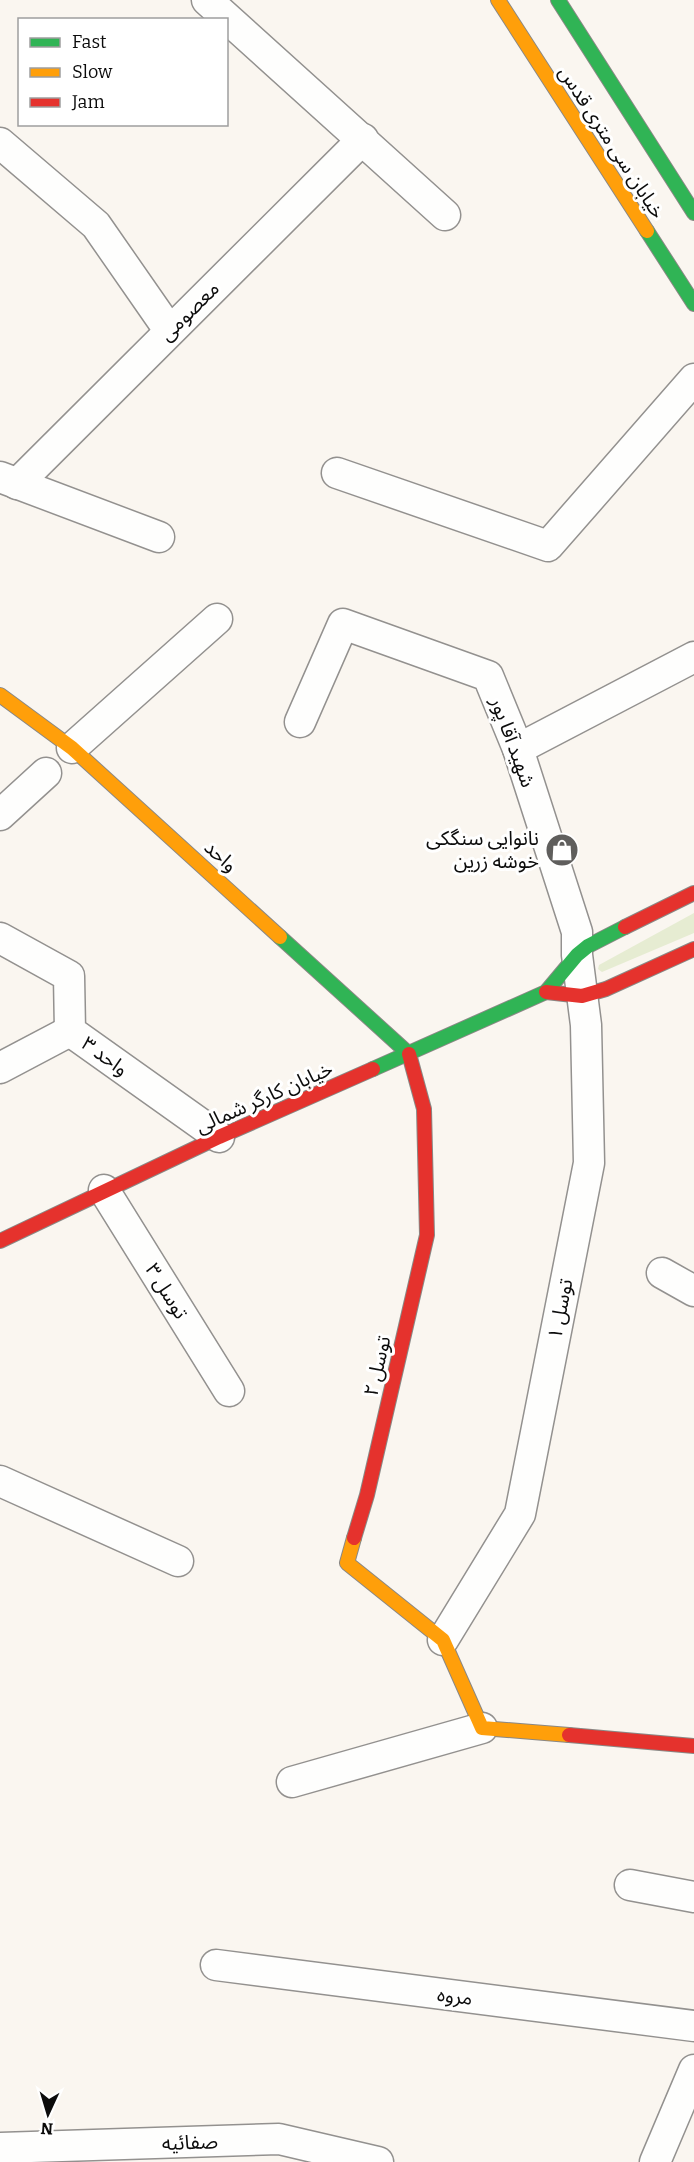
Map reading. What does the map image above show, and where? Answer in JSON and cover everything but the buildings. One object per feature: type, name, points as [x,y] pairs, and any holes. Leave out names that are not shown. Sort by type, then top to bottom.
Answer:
[{"type":"street","points":[[207,0],[227,18]]},
{"type":"street","name":"خیابان سی متری قدس","points":[[498,0],[694,304]]},
{"type":"street","name":"خیابان سی متری قدس","points":[[558,0],[694,213]]},
{"type":"street","points":[[228,19],[445,215]]},
{"type":"street","name":"معصومی","points":[[9,480],[169,330],[363,139]]},
{"type":"street","points":[[0,143],[96,225],[169,330]]},
{"type":"street","points":[[337,473],[548,546],[694,379]]},
{"type":"street","points":[[9,480],[159,537]]},
{"type":"street","points":[[72,748],[217,619]]},
{"type":"street","name":"شهید آقا پور","points":[[300,722],[343,624],[488,676],[518,748],[577,932],[577,956]]},
{"type":"street","points":[[518,748],[694,657]]},
{"type":"street","name":"واحد","points":[[0,694],[72,748],[409,1054]]},
{"type":"street","points":[[0,815],[46,773]]},
{"type":"street","name":"خیابان کارگر شمالی","points":[[0,1241],[219,1137],[546,992],[588,946],[694,893]]},
{"type":"street","name":"واحد ۳","points":[[0,938],[69,976],[70,1031],[219,1137]]},
{"type":"street","points":[[546,992],[582,996],[606,989],[694,949]]},
{"type":"street","name":"توسل ۱","points":[[443,1640],[520,1514],[590,1163],[586,1024],[577,956]]},
{"type":"street","points":[[0,1068],[70,1031]]},
{"type":"street","name":"توسل ۲","points":[[409,1054],[424,1109],[427,1235],[367,1495],[346,1563],[443,1640]]},
{"type":"street","name":"توسل ۳","points":[[104,1190],[229,1391]]},
{"type":"street","points":[[662,1273],[694,1291]]},
{"type":"street","points":[[0,1481],[178,1561]]},
{"type":"street","points":[[443,1640],[482,1728]]},
{"type":"street","points":[[292,1782],[482,1728],[694,1746]]},
{"type":"street","points":[[630,1886],[694,1897]]},
{"type":"street","name":"مروه","points":[[216,1965],[694,2026]]},
{"type":"street","points":[[655,2162],[694,2070]]},
{"type":"street","name":"صفائیه","points":[[0,2148],[279,2139],[378,2162]]},
{"type":"green space","points":[[694,913],[694,933],[602,972],[598,969],[599,965]]},
{"type":"traffic: fast","points":[[558,0],[694,213]]},
{"type":"traffic: fast","points":[[647,231],[694,304]]},
{"type":"traffic: fast","points":[[373,1069],[546,992],[577,955],[588,946],[625,927]]},
{"type":"traffic: fast","points":[[280,937],[409,1054]]},
{"type":"traffic: slow","points":[[498,0],[647,231]]},
{"type":"traffic: slow","points":[[0,695],[72,748],[280,937]]},
{"type":"traffic: slow","points":[[354,1538],[347,1563],[443,1640],[482,1728],[569,1735]]},
{"type":"traffic: jam","points":[[625,927],[694,893]]},
{"type":"traffic: jam","points":[[546,992],[582,996],[606,989],[694,949]]},
{"type":"traffic: jam","points":[[354,1538],[367,1495],[427,1235],[424,1109],[409,1054]]},
{"type":"traffic: jam","points":[[0,1241],[219,1137],[373,1069]]},
{"type":"traffic: jam","points":[[569,1735],[694,1746]]},
{"type":"place","name":"نانوایی سنگکی خوشه زرین","points":[[562,850]]}]
